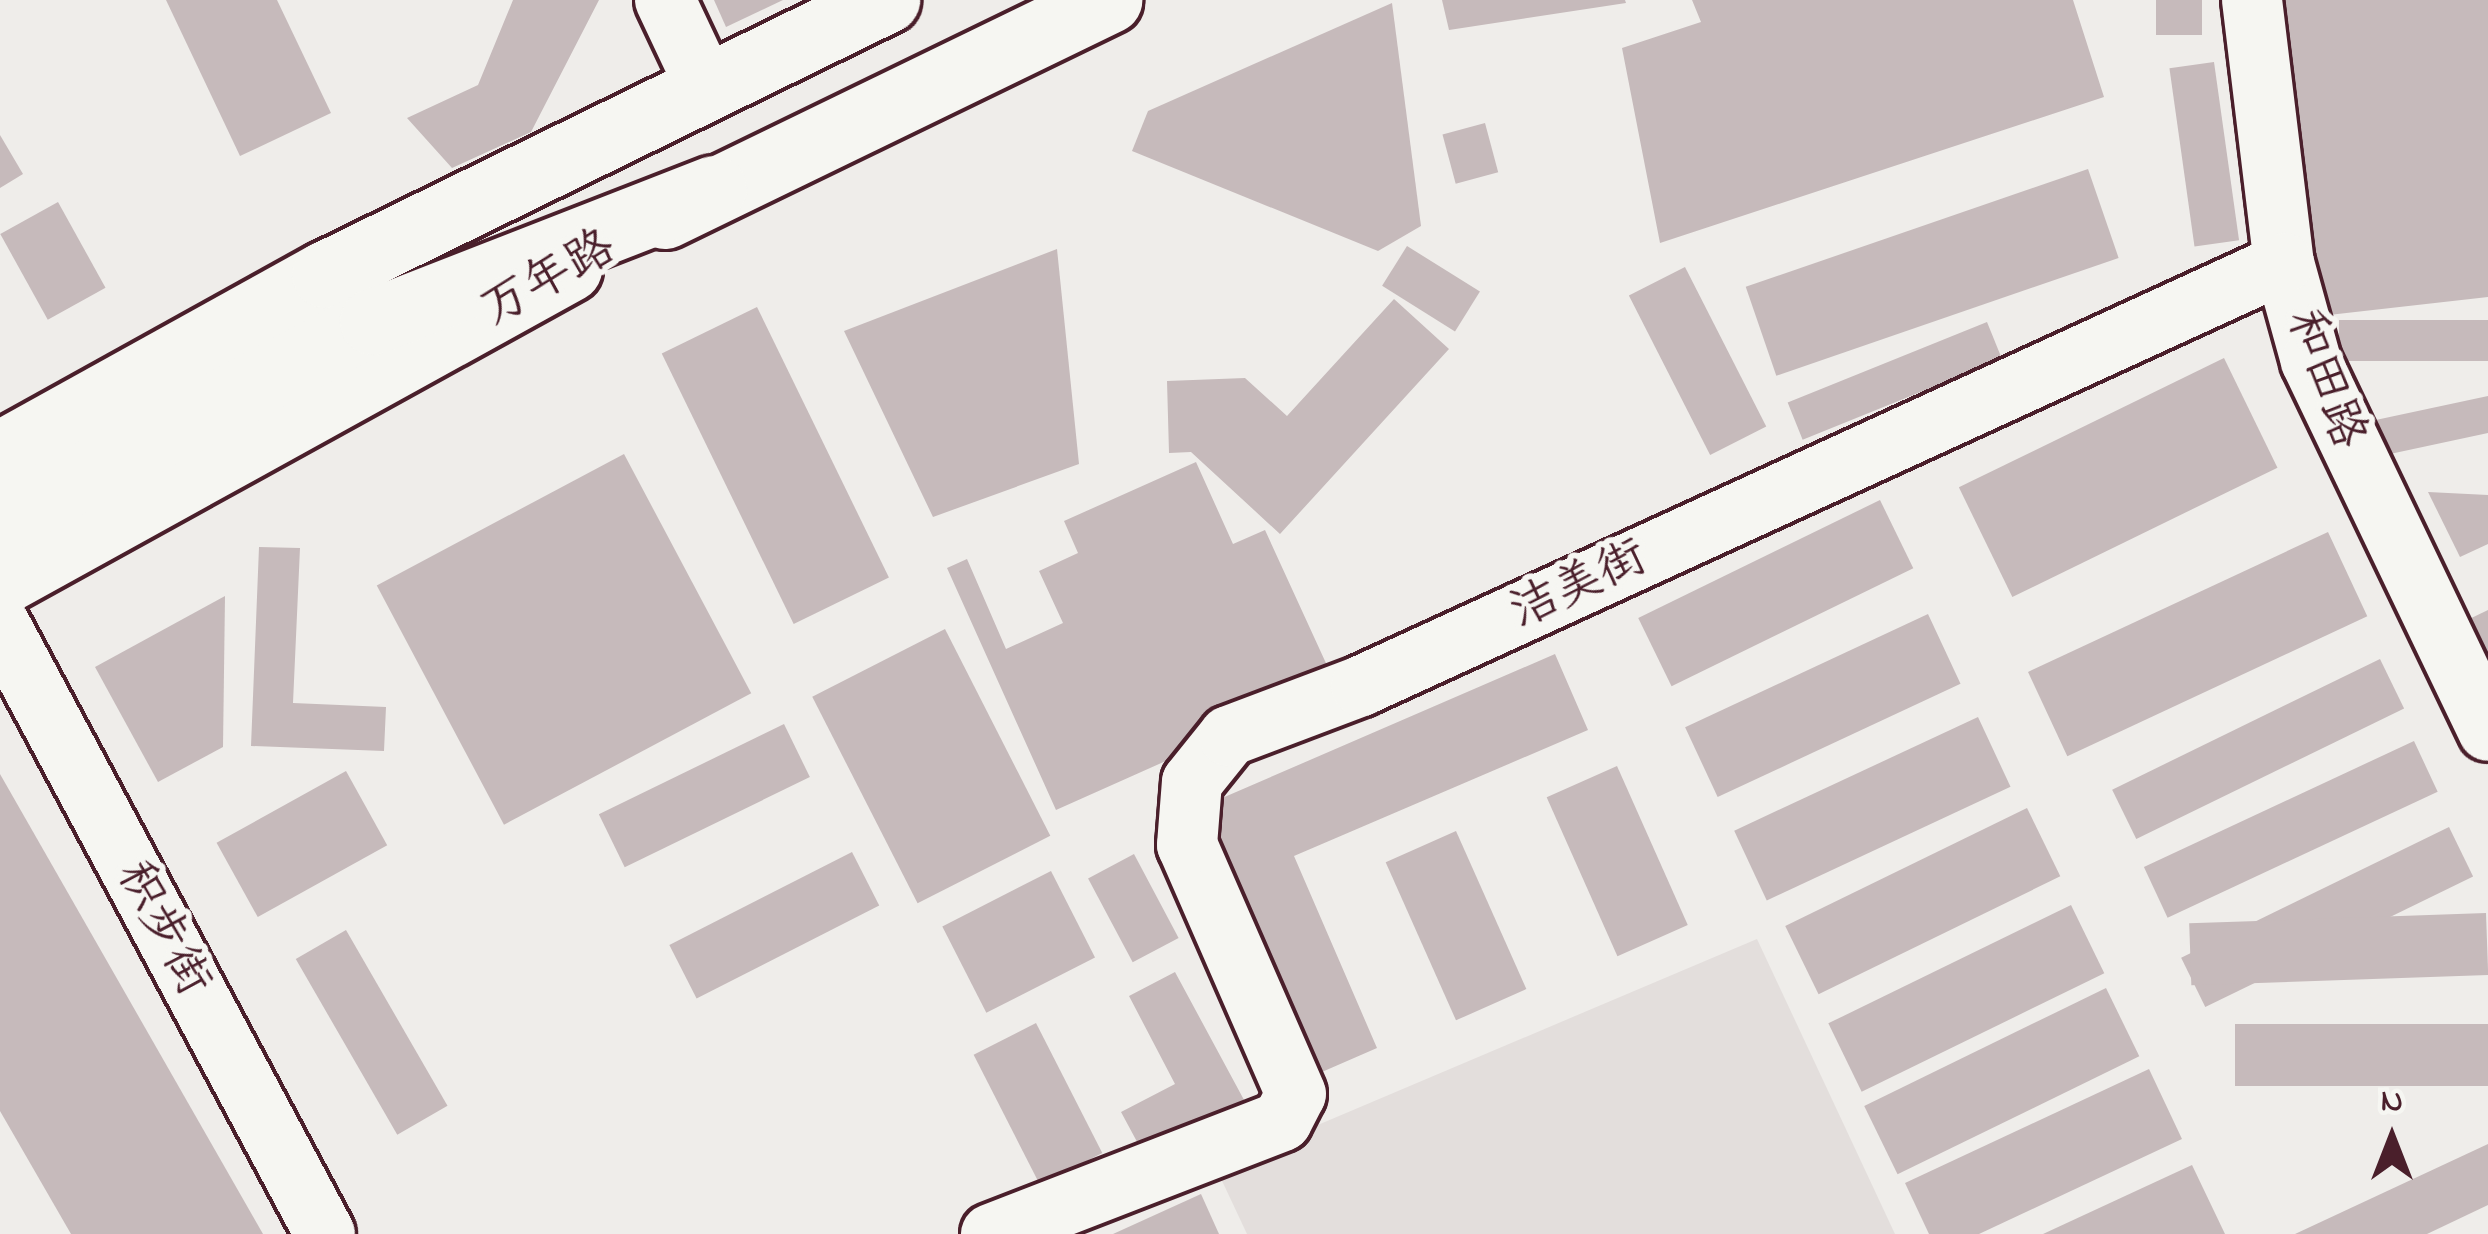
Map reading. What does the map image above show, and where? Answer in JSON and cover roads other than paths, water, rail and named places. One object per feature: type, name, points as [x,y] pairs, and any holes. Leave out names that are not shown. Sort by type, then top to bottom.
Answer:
[{"type":"main road","points":[[0,454],[704,83],[887,0]]},
{"type":"main road","name":"万年路","points":[[0,583],[715,189],[1109,0]]},
{"type":"main road","points":[[0,521],[373,322],[715,189]]},
{"type":"street","points":[[664,0],[704,83]]},
{"type":"street","name":"和田路","points":[[2252,0],[2284,262],[2357,468],[2488,731]]},
{"type":"street","name":"洁美街","points":[[992,1234],[1282,1121],[1297,1094],[1187,845],[1192,782],[1228,736],[2284,262]]},
{"type":"street","name":"积步街","points":[[0,625],[325,1234]]}]
